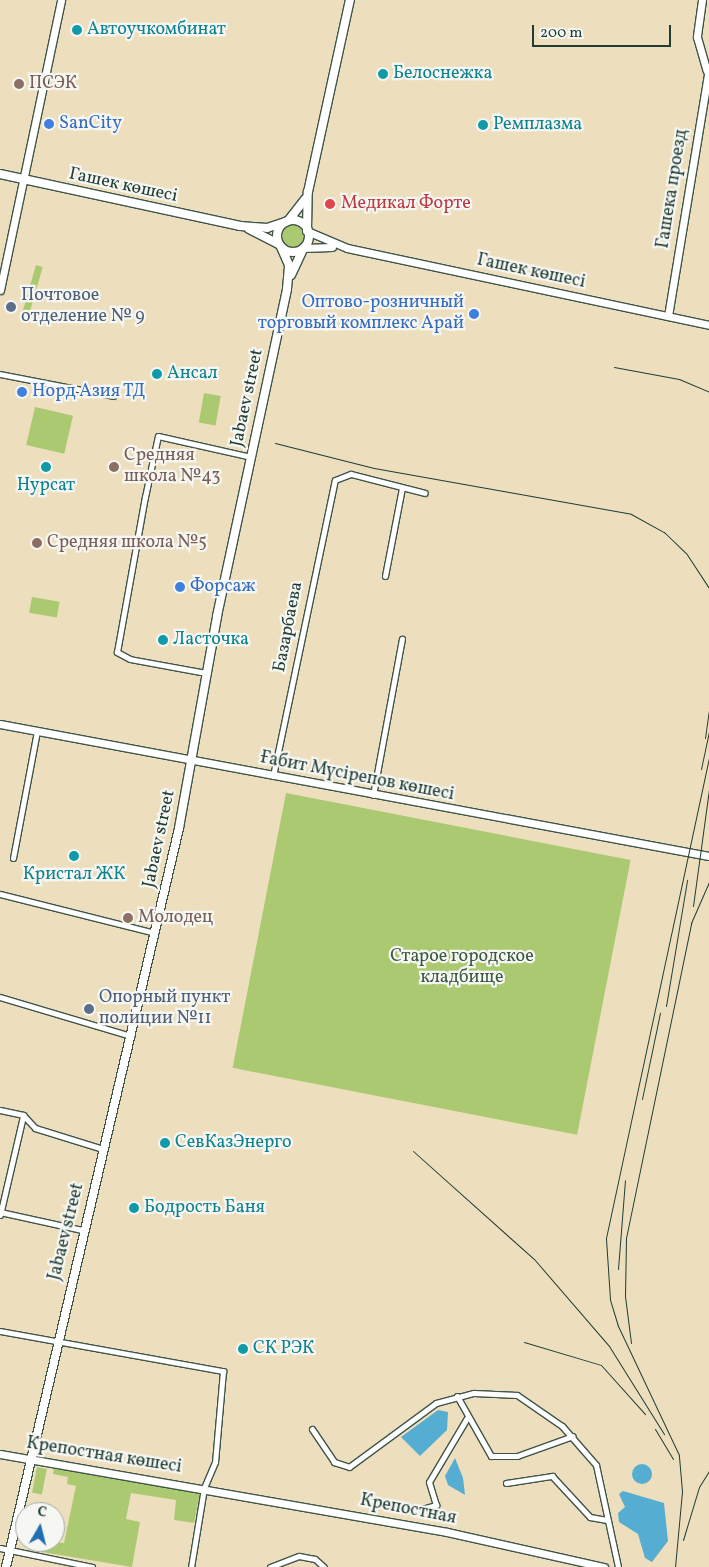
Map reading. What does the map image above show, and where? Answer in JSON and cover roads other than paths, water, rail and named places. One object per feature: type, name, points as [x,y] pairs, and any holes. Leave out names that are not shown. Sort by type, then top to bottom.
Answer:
[{"type":"main road","points":[[0,290],[61,0]]},
{"type":"main road","points":[[287,289],[308,231],[308,192],[350,0]]},
{"type":"main road","points":[[702,0],[697,37],[708,69]]},
{"type":"main road","name":"Гашека проезд","points":[[668,316],[708,69]]},
{"type":"main road","name":"Гашек көшесі","points":[[0,174],[240,226],[263,228],[286,222]]},
{"type":"main road","points":[[287,289],[289,265],[280,246],[277,232],[300,209],[308,192]]},
{"type":"main road","points":[[286,222],[299,222],[308,231]]},
{"type":"main road","name":"Гашек көшесі","points":[[240,226],[280,246]]},
{"type":"main road","name":"Гашек көшесі","points":[[308,231],[347,248],[709,325]]},
{"type":"main road","points":[[280,246],[292,252],[303,248]]},
{"type":"main road","name":"Гашек көшесі","points":[[303,248],[347,248]]},
{"type":"main road","name":"Jabaev street","points":[[6,1567],[82,1230],[155,933],[191,760],[206,674],[287,289]]},
{"type":"main road","name":"Ғабит Мүсірепов көшесі","points":[[0,724],[373,796],[709,856]]},
{"type":"main road","name":"Крепостная көшесі","points":[[0,1454],[204,1488]]},
{"type":"main road","name":"Крепостная","points":[[204,1488],[447,1532],[604,1567]]},
{"type":"street","points":[[0,374],[113,396]]},
{"type":"street","points":[[206,674],[130,659],[117,649],[158,436],[251,457]]},
{"type":"street","name":"Базарбаева","points":[[273,776],[334,484],[340,475],[351,474],[402,488]]},
{"type":"street","points":[[385,576],[402,488],[425,493]]},
{"type":"street","points":[[373,796],[402,639]]},
{"type":"street","points":[[13,858],[37,731]]},
{"type":"street","points":[[0,894],[155,933]]},
{"type":"street","points":[[0,997],[130,1036]]},
{"type":"street","points":[[0,1110],[23,1116],[35,1128],[102,1149]]},
{"type":"street","points":[[23,1116],[0,1213],[82,1230]]},
{"type":"street","points":[[0,1331],[56,1344],[223,1371],[215,1462],[204,1488],[191,1567]]},
{"type":"street","points":[[312,1429],[334,1462],[349,1467],[436,1403],[457,1396],[492,1392],[517,1394],[573,1436],[602,1480],[607,1520],[618,1567]]},
{"type":"street","points":[[457,1396],[467,1418],[493,1457],[517,1456],[573,1436]]},
{"type":"street","points":[[422,1509],[436,1505],[429,1482],[467,1418]]},
{"type":"street","points":[[506,1484],[552,1476],[590,1517],[607,1520]]},
{"type":"street","points":[[0,1548],[92,1567]]},
{"type":"street","points":[[270,1567],[299,1556],[315,1559],[324,1567]]},
{"type":"water","points":[[438,1410],[448,1412],[447,1430],[420,1456],[401,1437]]},
{"type":"water","points":[[455,1458],[463,1478],[465,1495],[448,1485],[445,1476]]},
{"type":"water","points":[[638,1464],[646,1464],[652,1470],[652,1478],[646,1484],[638,1484],[632,1478],[632,1470]]},
{"type":"water","points":[[623,1491],[664,1503],[668,1541],[652,1562],[645,1558],[638,1534],[619,1522],[618,1513],[625,1507],[619,1494]]},
{"type":"railway","points":[[614,367],[679,379],[709,392]]},
{"type":"railway","points":[[275,443],[374,468],[631,514],[664,532],[686,553],[709,588]]},
{"type":"railway","points":[[705,738],[709,711]]},
{"type":"railway","points":[[701,769],[709,731]]},
{"type":"railway","points":[[675,1567],[682,1491],[679,1455],[618,1326],[610,1299],[606,1238],[709,759]]},
{"type":"railway","points":[[693,906],[709,789]]},
{"type":"railway","points":[[666,1006],[687,880]]},
{"type":"railway","points":[[631,1343],[625,1296],[626,1238],[691,923],[709,882]]},
{"type":"railway","points":[[642,1099],[660,1013]]},
{"type":"railway","points":[[413,1151],[534,1259],[609,1346],[664,1434]]},
{"type":"railway","points":[[618,1269],[625,1180]]},
{"type":"railway","points":[[524,1342],[601,1365],[645,1414]]},
{"type":"railway","points":[[655,1429],[673,1459]]},
{"type":"railway","points":[[683,1540],[699,1487],[709,1471]]},
{"type":"place","name":"Автоучкомбинат","points":[[77,30]]},
{"type":"place","name":"Белоснежка","points":[[383,74]]},
{"type":"place","name":"ПСЭК","points":[[19,84]]},
{"type":"place","name":"SanCity","points":[[49,124]]},
{"type":"place","name":"Ремплазма","points":[[483,125]]},
{"type":"place","name":"Медикал Форте","points":[[330,204]]},
{"type":"place","name":"Почтовое отделение № 9","points":[[11,307]]},
{"type":"place","name":"Оптово-розничный торговый комплекс Арай","points":[[474,314]]},
{"type":"place","name":"Ансал","points":[[157,374]]},
{"type":"place","name":"Норд Азия ТД","points":[[22,392]]},
{"type":"place","name":"Нурсат","points":[[46,467]]},
{"type":"place","name":"Средняя школа №43","points":[[114,467]]},
{"type":"place","name":"Средняя школа №5","points":[[37,543]]},
{"type":"place","name":"Форсаж","points":[[180,587]]},
{"type":"place","name":"Ласточка","points":[[163,640]]},
{"type":"place","name":"Кристал ЖК","points":[[74,856]]},
{"type":"place","name":"Молодец","points":[[128,918]]},
{"type":"place","name":"Опорный пункт полиции №11","points":[[89,1009]]},
{"type":"place","name":"СевКазЭнерго","points":[[165,1143]]},
{"type":"place","name":"Бодрость Баня","points":[[134,1208]]},
{"type":"place","name":"СК РЭК","points":[[243,1349]]},
{"type":"park label","name":"Старое городское кладбище","points":[[462,968]]}]
